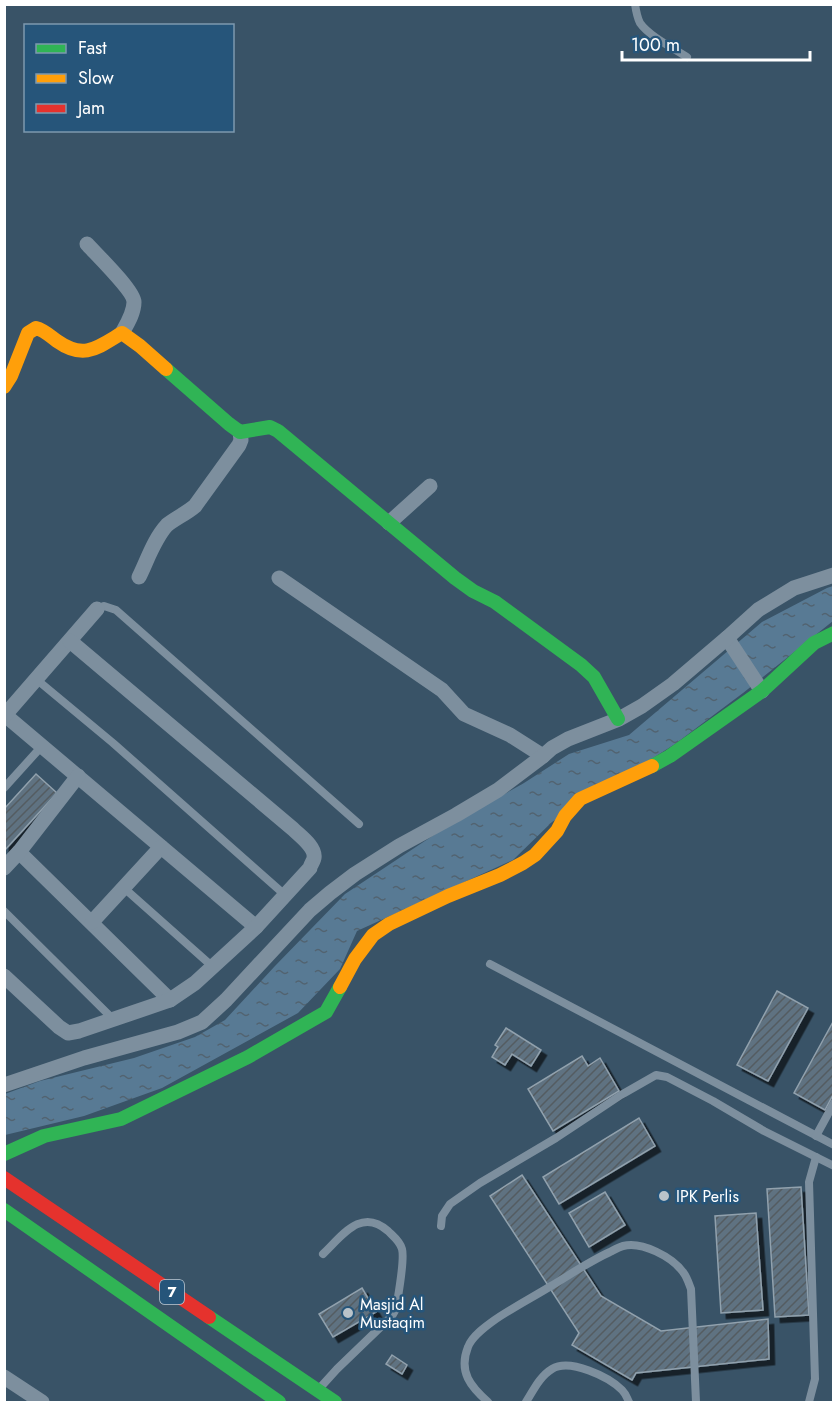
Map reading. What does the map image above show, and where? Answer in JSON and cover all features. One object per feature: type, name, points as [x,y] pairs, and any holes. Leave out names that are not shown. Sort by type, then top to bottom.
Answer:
[{"type":"street","points":[[4,387],[32,328],[42,330],[77,352],[97,348],[122,333],[131,315],[134,298],[87,244]]},
{"type":"street","points":[[122,333],[240,432],[270,428],[278,431],[455,578],[473,591],[495,602],[581,665],[594,677],[618,719]]},
{"type":"street","points":[[139,577],[162,531],[169,523],[195,506],[238,445],[241,440],[240,432]]},
{"type":"street","points":[[389,523],[430,486]]},
{"type":"street","points":[[4,1085],[84,1058],[178,1032],[202,1022],[226,1000],[310,910],[377,859],[498,790],[552,748],[642,706],[730,642],[758,610],[794,588],[834,575]]},
{"type":"street","points":[[279,578],[442,690],[464,714],[510,735],[543,756]]},
{"type":"street","points":[[97,609],[5,716],[256,927]]},
{"type":"street","points":[[4,1154],[44,1136],[121,1119],[248,1057],[326,1012],[355,959],[373,935],[389,924],[500,874],[534,855],[557,831],[565,816],[580,799],[670,756],[814,643],[834,633]]},
{"type":"street","points":[[4,976],[58,1027],[68,1033],[170,1000],[195,983],[256,927],[310,868],[314,859],[309,845],[293,829],[70,641]]},
{"type":"street","points":[[730,642],[760,687]]},
{"type":"street","points":[[4,868],[78,776]]},
{"type":"street","points":[[92,922],[161,847]]},
{"type":"street","points":[[19,852],[170,1000]]},
{"type":"street","name":"7","points":[[4,1178],[335,1402]]},
{"type":"street","name":"7","points":[[4,1210],[279,1402]]},
{"type":"street","points":[[4,1377],[42,1402]]},
{"type":"lane","points":[[636,4],[641,24],[653,35],[687,57]]},
{"type":"lane","points":[[97,609],[104,606],[116,610],[359,824]]},
{"type":"lane","points":[[36,680],[122,751],[285,895]]},
{"type":"lane","points":[[4,788],[42,746]]},
{"type":"lane","points":[[124,888],[213,967]]},
{"type":"lane","points":[[4,911],[114,1019]]},
{"type":"lane","points":[[490,964],[834,1145]]},
{"type":"lane","points":[[441,1226],[442,1216],[450,1204],[480,1183],[657,1075],[667,1077],[764,1131],[834,1166]]},
{"type":"lane","points":[[816,1136],[834,1103]]},
{"type":"lane","points":[[809,1402],[815,1379],[809,1182],[816,1157]]},
{"type":"lane","points":[[317,1391],[393,1316],[396,1309],[403,1256],[402,1246],[396,1238],[374,1221],[354,1225],[323,1254]]},
{"type":"lane","points":[[488,1402],[467,1380],[465,1370],[467,1348],[473,1338],[496,1319],[530,1298],[595,1258],[624,1245],[644,1247],[665,1256],[684,1273],[691,1289],[696,1402]]},
{"type":"lane","points":[[526,1402],[546,1374],[562,1365],[595,1373],[621,1389],[629,1402]]},
{"type":"water","points":[[833,586],[833,621],[743,693],[675,744],[552,822],[513,860],[357,931],[340,969],[298,1013],[162,1088],[84,1116],[5,1135],[5,1094],[40,1081],[134,1058],[195,1037],[225,1020],[345,894],[446,827],[524,783],[569,754],[629,735],[762,622]]},
{"type":"building","points":[[36,774],[57,793],[4,851],[4,809]]},
{"type":"building","points":[[777,991],[808,1008],[768,1081],[737,1065]]},
{"type":"building","points":[[834,1020],[834,1093],[825,1110],[794,1093]]},
{"type":"building","points":[[506,1028],[541,1050],[531,1066],[512,1054],[505,1065],[492,1057],[498,1047],[495,1045]]},
{"type":"building","points":[[582,1056],[588,1066],[600,1058],[619,1091],[553,1131],[528,1089]]},
{"type":"building","points":[[639,1118],[655,1146],[559,1204],[543,1177]]},
{"type":"building","points":[[522,1175],[601,1296],[661,1331],[768,1319],[769,1359],[636,1373],[632,1380],[572,1345],[579,1333],[490,1196]]},
{"type":"building","points":[[801,1187],[809,1315],[775,1317],[767,1189]]},
{"type":"building","points":[[605,1192],[625,1225],[589,1247],[569,1213]]},
{"type":"building","points":[[756,1213],[763,1310],[721,1313],[715,1216]]},
{"type":"building","name":"Masjid Al Mustaqim","points":[[362,1288],[376,1312],[333,1337],[319,1314]]},
{"type":"building","points":[[392,1355],[407,1365],[402,1374],[386,1364]]},
{"type":"traffic: fast","points":[[166,369],[240,432],[270,427],[278,431],[455,578],[473,591],[495,602],[581,665],[594,677],[618,719]]},
{"type":"traffic: fast","points":[[652,766],[670,756],[762,691],[814,643],[834,633]]},
{"type":"traffic: fast","points":[[4,1154],[44,1136],[121,1119],[248,1057],[326,1012],[340,987]]},
{"type":"traffic: fast","points":[[4,1210],[279,1402]]},
{"type":"traffic: fast","points":[[209,1317],[335,1402]]},
{"type":"traffic: slow","points":[[4,387],[11,376],[28,333],[36,328],[67,347],[83,351],[98,347],[122,333],[166,369]]},
{"type":"traffic: slow","points":[[340,987],[355,959],[373,935],[389,924],[523,863],[535,855],[557,831],[565,816],[580,799],[652,766]]},
{"type":"traffic: jam","points":[[4,1178],[209,1317]]},
{"type":"place","name":"IPK Perlis","points":[[664,1196]]},
{"type":"place","name":"Masjid Al Mustaqim","points":[[348,1313]]}]
